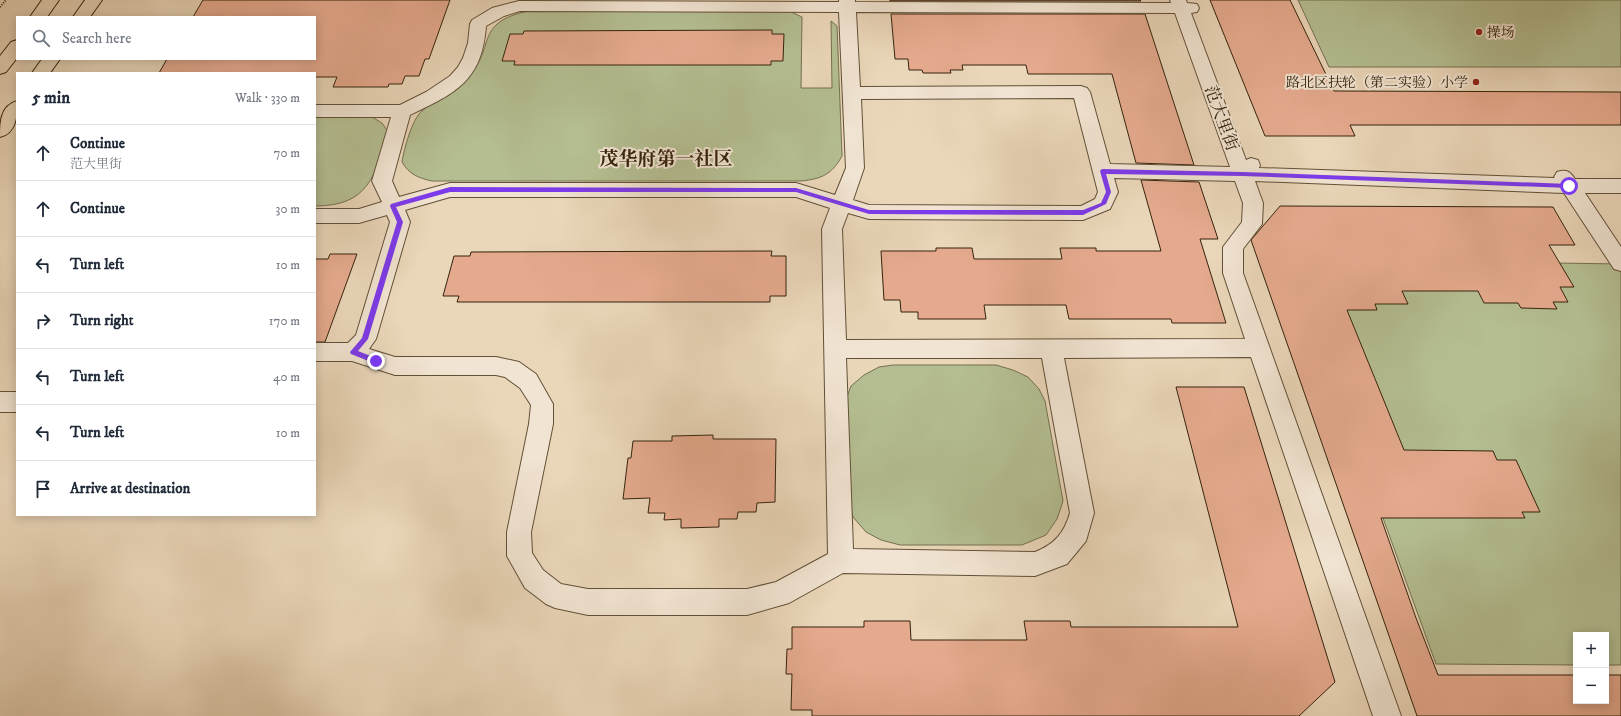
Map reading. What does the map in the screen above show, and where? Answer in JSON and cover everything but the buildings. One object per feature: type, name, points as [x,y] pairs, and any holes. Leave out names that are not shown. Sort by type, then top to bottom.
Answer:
[{"type":"main road","points":[[39,16],[51,0]]},
{"type":"main road","points":[[82,16],[94,0]]},
{"type":"main road","points":[[0,68],[16,47]]},
{"type":"main road","points":[[42,72],[50,60]]},
{"type":"main road","points":[[0,131],[16,108]]},
{"type":"street","points":[[841,561],[832,229],[855,168],[847,0]]},
{"type":"street","points":[[316,111],[402,111],[435,96],[458,81],[471,63],[477,42],[478,24],[498,12],[519,6],[1186,3]]},
{"type":"street","name":"范大里街","points":[[1186,3],[1247,169],[1253,204],[1252,224],[1233,247],[1233,273],[1387,716]]},
{"type":"street","points":[[316,216],[359,216],[450,190],[796,190],[869,212],[1083,213],[1103,204],[1108,192],[1081,92],[852,93]]},
{"type":"street","points":[[353,352],[365,339],[400,222],[382,181],[402,111]]},
{"type":"street","points":[[1102,171],[1247,169],[1566,180],[1621,186]]},
{"type":"street","points":[[1566,180],[1621,173]]},
{"type":"street","points":[[1566,180],[1621,263]]},
{"type":"street","points":[[835,349],[1259,348]]},
{"type":"street","points":[[316,352],[353,352],[376,361],[396,366],[496,366],[511,369],[528,381],[542,404],[541,424],[519,532],[520,556],[534,579],[555,595],[588,602],[747,602],[780,594],[841,561],[1035,564],[1058,555],[1077,533],[1082,512],[1051,349]]},
{"type":"street","points":[[0,402],[16,402]]},
{"type":"path","points":[[0,7],[6,0]]},
{"type":"green space","name":"操场","points":[[1298,0],[1621,0],[1621,67],[1329,67]]},
{"type":"green space","points":[[528,11],[789,11],[802,17],[801,88],[832,88],[831,21],[837,26],[842,156],[834,167],[826,174],[815,179],[801,181],[432,181],[418,177],[402,162],[409,135],[418,115],[428,106],[458,87],[469,77],[482,55],[488,36],[500,22],[511,16]]},
{"type":"green space","points":[[316,114],[372,117],[382,123],[389,133],[379,163],[367,186],[347,201],[333,205],[316,206]]},
{"type":"green space","points":[[1289,259],[1621,264],[1621,665],[1609,665],[1609,632],[1573,632],[1573,665],[1436,664]]},
{"type":"green space","points":[[893,365],[996,365],[1013,370],[1028,377],[1039,389],[1045,401],[1063,501],[1057,519],[1046,535],[1022,545],[900,545],[881,540],[866,532],[853,517],[848,500],[845,402],[851,386],[864,375],[879,367]]},
{"type":"place","name":"操场","points":[[1479,32]]},
{"type":"place","name":"路北区扶轮（第二实验）小学","points":[[1476,82]]},
{"type":"district","name":"茂华府第一社区","points":[[666,158]]},
{"type":"route","points":[[376,361],[353,352],[365,339],[400,222],[393,206],[450,190],[796,190],[869,212],[1083,213],[1103,204],[1108,192],[1102,171],[1242,174],[1569,186]]}]
